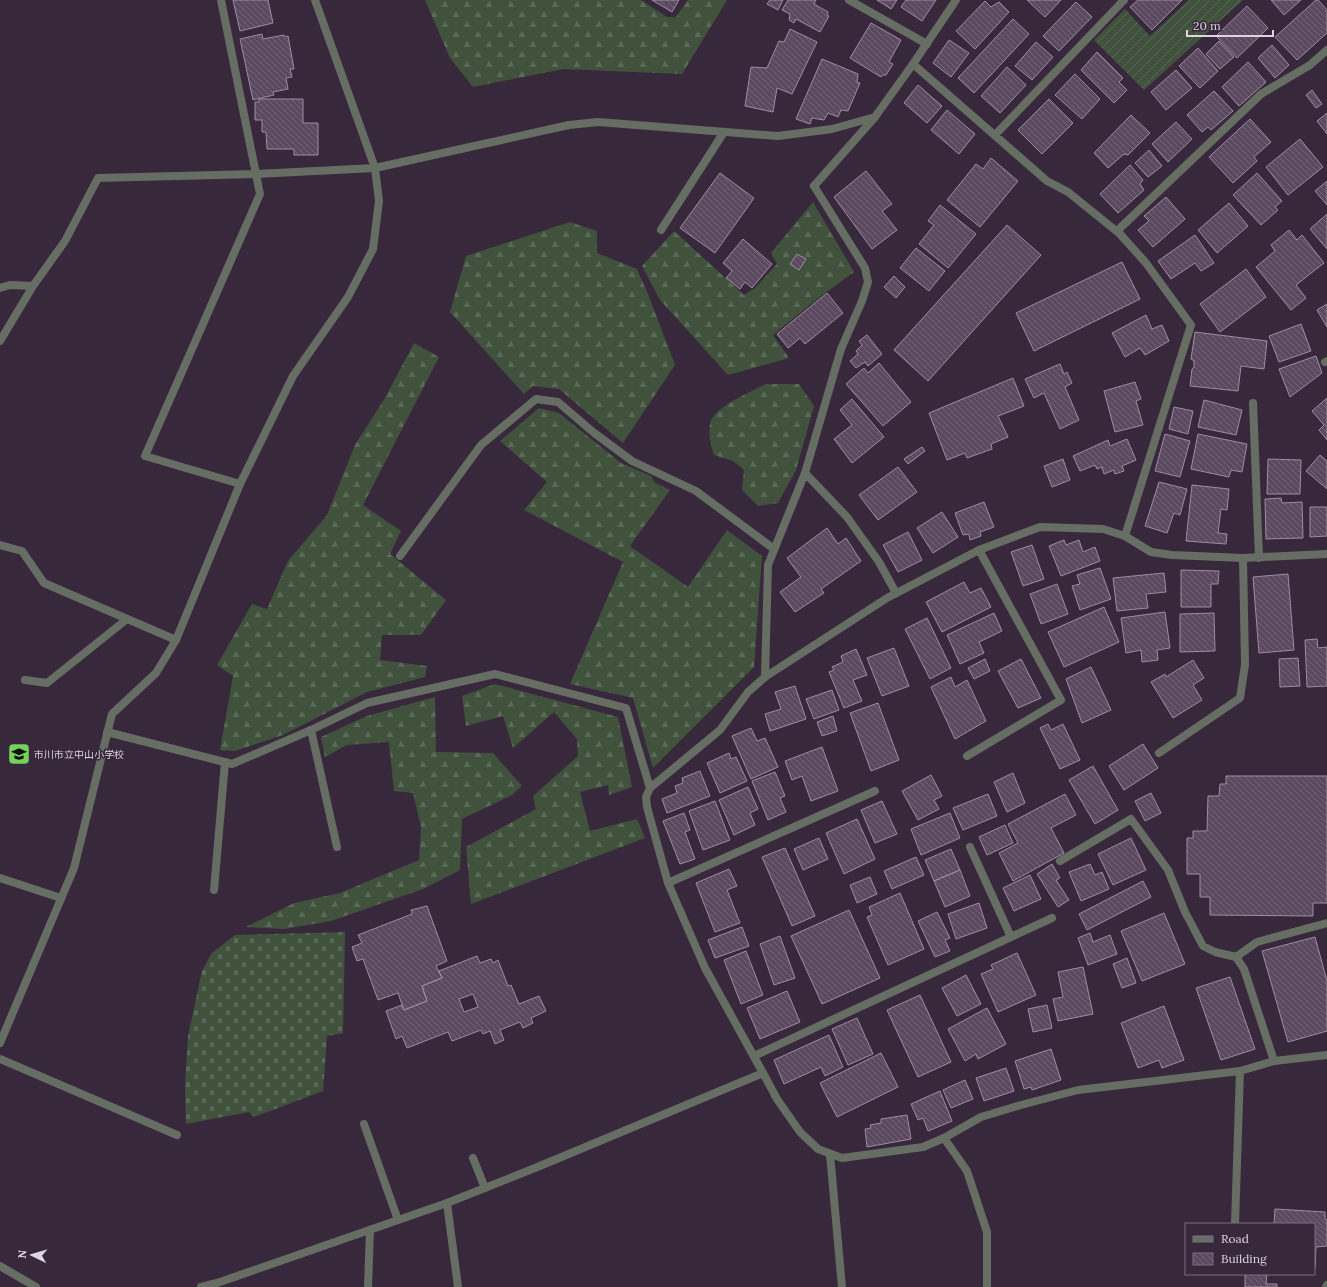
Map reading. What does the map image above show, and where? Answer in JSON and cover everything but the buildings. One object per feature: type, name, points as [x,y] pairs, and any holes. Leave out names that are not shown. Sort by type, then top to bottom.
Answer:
[{"type":"street","points":[[221,0],[260,194],[145,456],[240,484]]},
{"type":"street","points":[[0,1044],[74,868],[112,714],[156,673],[176,640],[240,484],[293,376],[348,297],[373,250],[379,201],[375,168],[315,0]]},
{"type":"street","points":[[849,0],[927,44]]},
{"type":"street","points":[[765,677],[768,565],[805,473],[841,349],[862,301],[868,282],[865,268],[814,186],[875,117],[927,44],[956,0]]},
{"type":"street","points":[[995,135],[1124,0]]},
{"type":"street","points":[[1117,231],[1261,94],[1310,65],[1327,50]]},
{"type":"street","points":[[913,64],[1047,181],[1068,192],[1117,231],[1146,263],[1190,324],[1125,536]]},
{"type":"street","points":[[0,341],[33,286],[65,241],[98,178],[256,174],[375,168],[569,125],[598,122],[778,136],[832,129],[875,117]]},
{"type":"street","points":[[661,230],[724,132]]},
{"type":"street","points":[[0,288],[10,286],[33,286]]},
{"type":"street","points":[[400,556],[481,445],[536,399],[558,402],[593,432],[632,461],[696,491],[774,548]]},
{"type":"street","points":[[1253,403],[1259,558]]},
{"type":"street","points":[[805,473],[847,517],[879,562],[896,594]]},
{"type":"street","points":[[1327,554],[1259,558],[1172,555],[1151,552],[1125,536],[1103,529],[1040,528],[979,550],[896,594],[765,677],[748,692],[720,730],[650,788],[646,797],[646,807],[668,884],[705,968],[777,1099],[800,1132],[818,1149],[830,1154],[842,1158],[923,1147],[944,1138],[981,1117],[1078,1090],[1240,1071],[1274,1061],[1327,1055]]},
{"type":"street","points":[[0,545],[22,551],[44,583],[176,640]]},
{"type":"street","points":[[967,756],[1061,700],[979,550]]},
{"type":"street","points":[[1159,753],[1240,698],[1245,665],[1243,558]]},
{"type":"street","points":[[25,680],[47,683],[127,619]]},
{"type":"street","points":[[107,732],[232,764],[311,730],[367,703],[495,674],[626,708],[650,788]]},
{"type":"street","points":[[311,730],[338,847]]},
{"type":"street","points":[[214,890],[225,762]]},
{"type":"street","points":[[668,884],[875,791]]},
{"type":"street","points":[[1060,861],[1132,819],[1168,870],[1184,912],[1204,946],[1215,952],[1236,957],[1244,968],[1274,1061]]},
{"type":"street","points":[[970,847],[1011,937]]},
{"type":"street","points":[[0,878],[61,898]]},
{"type":"street","points":[[754,1056],[1052,918]]},
{"type":"street","points":[[1236,957],[1257,942],[1327,923]]},
{"type":"street","points":[[0,1059],[177,1134]]},
{"type":"street","points":[[1235,1223],[1240,1071]]},
{"type":"street","points":[[201,1287],[217,1283],[447,1203],[763,1073]]},
{"type":"street","points":[[364,1124],[398,1220]]},
{"type":"street","points":[[944,1138],[967,1171],[987,1232],[987,1287]]},
{"type":"street","points":[[830,1154],[842,1287]]},
{"type":"street","points":[[473,1158],[485,1188]]},
{"type":"street","points":[[447,1203],[458,1287]]},
{"type":"street","points":[[368,1287],[370,1230]]},
{"type":"street","points":[[0,1266],[36,1287]]},
{"type":"green space","points":[[425,0],[641,0],[667,17],[676,17],[688,0],[727,0],[682,74],[563,69],[473,87],[450,58]]},
{"type":"green space","points":[[1189,0],[1243,0],[1144,90],[1094,40],[1125,9],[1150,36]]},
{"type":"green space","points":[[813,202],[854,272],[821,296],[773,335],[789,358],[728,375],[660,300],[642,266],[674,231],[744,295],[755,288],[777,264],[771,253]]},
{"type":"green space","points":[[570,222],[597,231],[597,253],[637,269],[675,365],[623,443],[559,389],[533,386],[524,394],[450,312],[466,256]]},
{"type":"green space","points":[[414,343],[439,357],[363,505],[401,531],[390,554],[446,600],[421,635],[382,635],[380,660],[427,666],[425,677],[367,692],[283,735],[235,751],[220,750],[233,676],[217,665],[252,604],[267,609],[288,561],[327,515],[355,445],[385,398]]},
{"type":"green space","points":[[766,384],[799,384],[814,406],[796,470],[778,503],[758,506],[742,490],[744,470],[733,461],[714,455],[710,440],[709,428],[713,418],[725,406]]},
{"type":"green space","points":[[539,408],[559,413],[621,463],[651,476],[654,482],[670,490],[630,546],[688,587],[727,530],[762,556],[754,667],[653,768],[633,698],[570,684],[623,562],[524,510],[547,482],[500,441]]},
{"type":"green space","points":[[495,684],[618,717],[632,787],[609,795],[608,785],[580,792],[590,831],[637,819],[645,838],[471,904],[466,847],[536,809],[533,796],[578,756],[577,739],[554,712],[513,748],[503,716],[466,726],[462,696]]},
{"type":"green space","points":[[435,697],[436,752],[493,753],[522,786],[512,795],[462,819],[460,870],[423,889],[331,921],[284,929],[246,927],[294,903],[340,893],[419,860],[421,827],[413,793],[394,791],[389,742],[347,745],[325,757],[321,737],[367,716]]},
{"type":"green space","points":[[345,932],[343,1033],[327,1036],[323,1091],[254,1117],[249,1112],[186,1124],[185,1086],[188,1036],[202,971],[211,954],[235,935]]},
{"type":"place","name":"市川市立中山小学校","points":[[19,754]]}]
